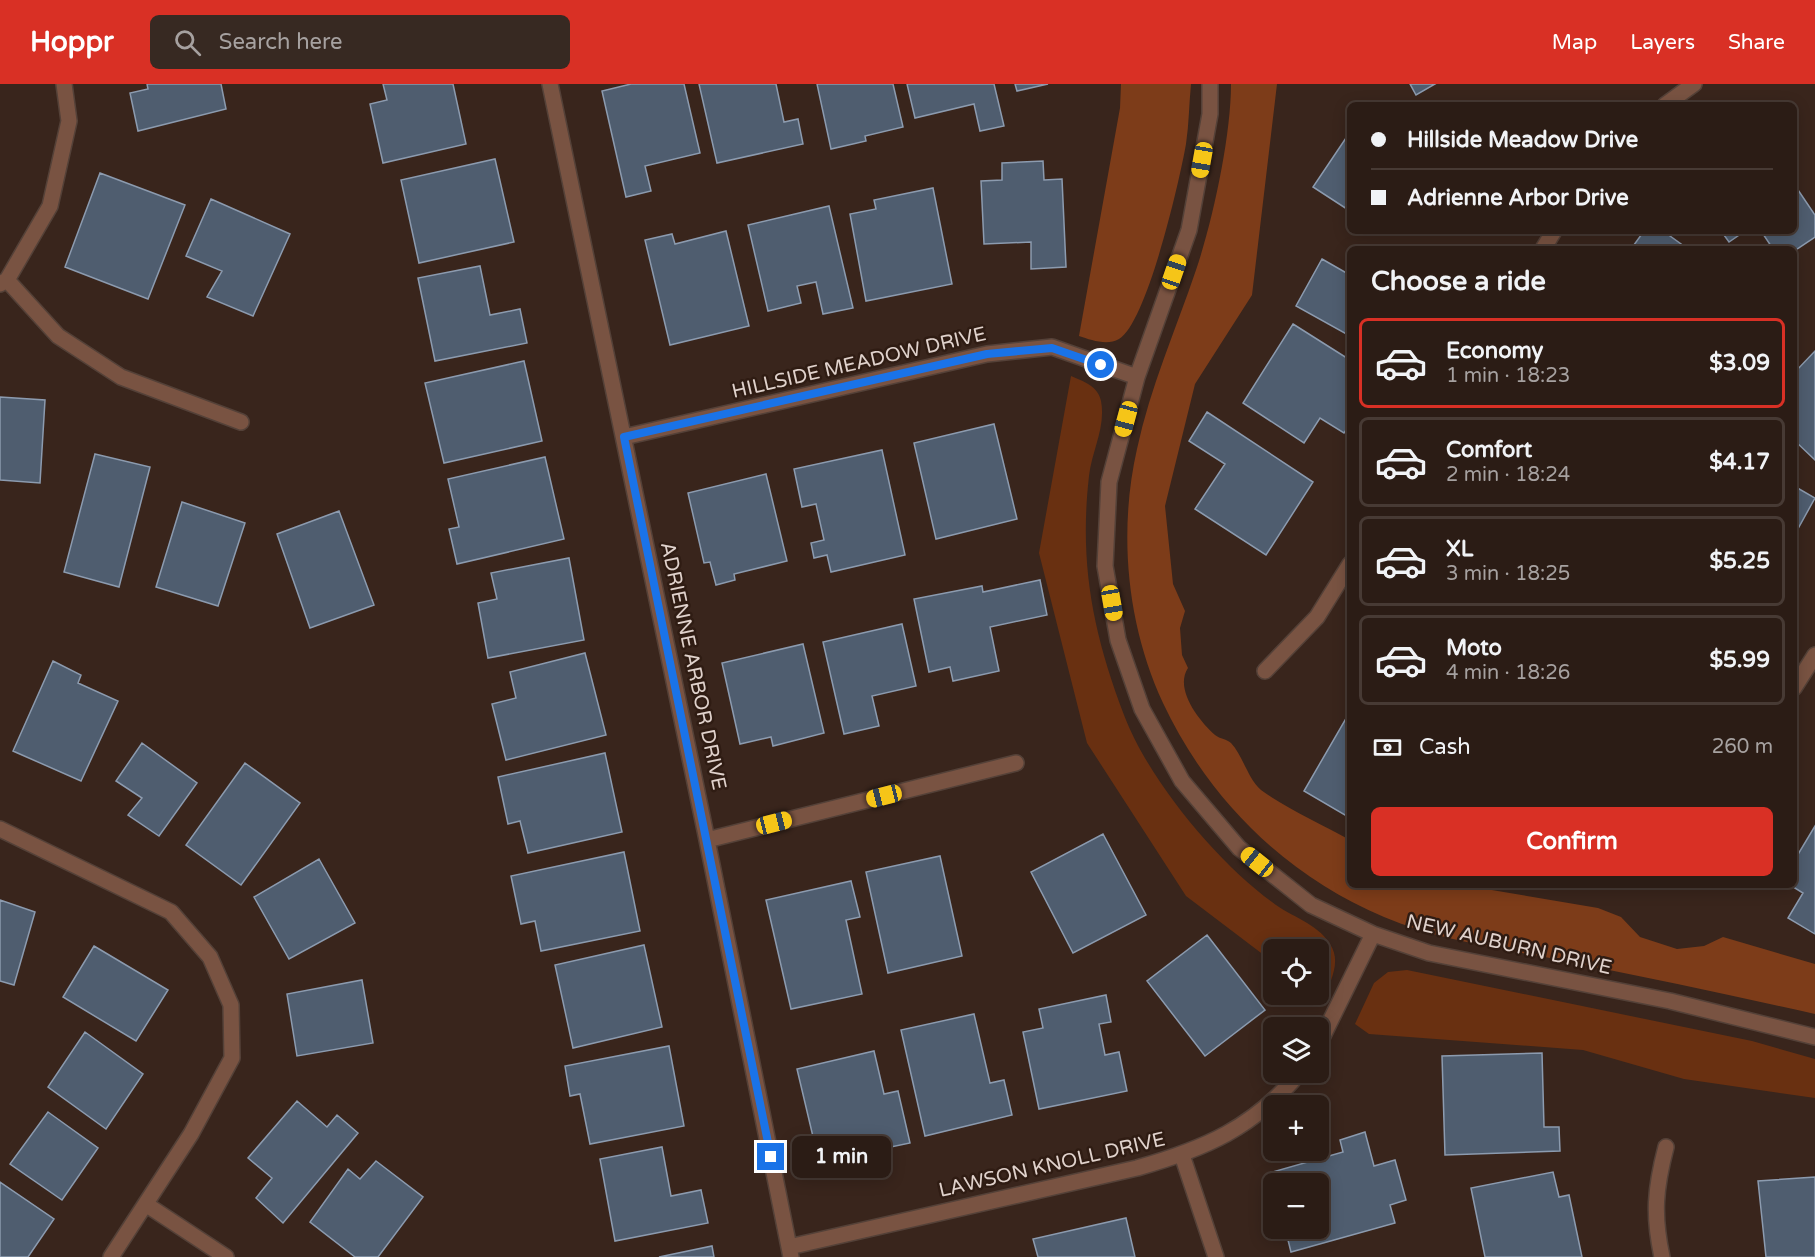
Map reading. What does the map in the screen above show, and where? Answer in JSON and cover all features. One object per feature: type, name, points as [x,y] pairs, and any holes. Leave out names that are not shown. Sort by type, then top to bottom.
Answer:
[{"type":"street","points":[[63,84],[69,121],[50,206],[3,282],[58,336],[121,377],[241,422]]},
{"type":"street","name":"ADRIENNE ARBOR DRIVE","points":[[550,84],[790,1252]]},
{"type":"street","name":"NEW AUBURN DRIVE","points":[[1210,84],[1210,114],[1189,230],[1137,377],[1109,482],[1105,566],[1118,640],[1142,709],[1182,781],[1239,848],[1311,905],[1373,934],[1429,953],[1670,1001],[1815,1037]]},
{"type":"street","points":[[1669,102],[1694,84]]},
{"type":"street","name":"HILLSIDE MEADOW DRIVE","points":[[624,437],[987,354],[1052,348],[1137,377]]},
{"type":"street","points":[[1265,671],[1317,617],[1347,569]]},
{"type":"street","points":[[1797,683],[1815,655]]},
{"type":"street","points":[[707,840],[1016,764]]},
{"type":"street","points":[[0,829],[171,912],[210,957],[231,1005],[232,1058],[191,1134],[147,1205],[111,1257]]},
{"type":"street","points":[[1329,1024],[1373,934]]},
{"type":"street","name":"LAWSON KNOLL DRIVE","points":[[790,1252],[1137,1168],[1182,1155],[1223,1137],[1277,1100],[1291,1083]]},
{"type":"street","points":[[1662,1257],[1655,1225],[1655,1188],[1666,1147]]},
{"type":"street","points":[[1182,1155],[1216,1257]]},
{"type":"street","points":[[147,1205],[226,1257]]},
{"type":"shaded area","points":[[1121,84],[1191,84],[1183,162],[1170,217],[1151,279],[1130,327],[1119,339],[1104,342],[1079,336],[1120,108]]},
{"type":"shaded area","points":[[1231,84],[1277,84],[1252,295],[1195,384],[1165,506],[1173,584],[1185,611],[1180,628],[1182,655],[1188,668],[1184,676],[1184,685],[1190,704],[1202,722],[1215,735],[1231,743],[1261,790],[1347,838],[1347,888],[1480,888],[1598,908],[1621,917],[1640,937],[1677,949],[1704,946],[1723,937],[1815,964],[1815,1014],[1454,939],[1406,926],[1384,917],[1314,880],[1283,857],[1227,802],[1181,738],[1163,703],[1141,642],[1129,578],[1128,513],[1131,481],[1142,426],[1196,270],[1215,203],[1230,105]]},
{"type":"shaded area","points":[[1071,376],[1097,391],[1101,401],[1102,420],[1089,476],[1086,508],[1088,569],[1091,598],[1104,655],[1113,685],[1135,740],[1186,818],[1229,865],[1279,907],[1318,931],[1326,939],[1263,939],[1263,954],[1186,896],[1087,743],[1039,553]]},
{"type":"shaded area","points":[[1329,943],[1335,958],[1329,984]]},
{"type":"shaded area","points":[[1407,970],[1752,1041],[1815,1059],[1815,1098],[1684,1079],[1583,1050],[1369,1034],[1355,1024],[1374,983],[1388,972]]},
{"type":"building","points":[[147,84],[221,84],[226,109],[138,131],[130,93],[148,89]]},
{"type":"building","points":[[383,84],[453,84],[466,144],[383,163],[370,104],[387,100]]},
{"type":"building","points":[[631,84],[684,84],[700,153],[645,166],[651,191],[626,197],[602,91]]},
{"type":"building","points":[[699,84],[776,84],[784,122],[798,119],[803,144],[717,163]]},
{"type":"building","points":[[817,84],[893,84],[903,127],[865,136],[866,141],[831,149]]},
{"type":"building","points":[[907,84],[994,84],[1004,126],[980,131],[974,104],[915,118]]},
{"type":"building","points":[[1015,84],[1048,84],[1017,91]]},
{"type":"building","points":[[1410,84],[1435,84],[1416,95]]},
{"type":"building","points":[[1347,136],[1347,209],[1313,187]]},
{"type":"building","points":[[495,159],[514,242],[419,263],[401,180]]},
{"type":"building","points":[[1043,161],[1044,180],[1062,179],[1066,267],[1031,269],[1031,242],[984,244],[981,181],[1002,180],[1002,163]]},
{"type":"building","points":[[100,173],[185,205],[148,299],[65,267]]},
{"type":"building","points":[[933,188],[952,284],[866,301],[850,214],[876,209],[874,200]]},
{"type":"building","points":[[1797,188],[1815,215],[1815,237],[1797,249],[1797,246],[1771,246],[1763,234],[1797,234]]},
{"type":"building","points":[[211,199],[290,234],[253,316],[207,297],[222,271],[186,256]]},
{"type":"building","points":[[829,206],[853,308],[823,314],[816,282],[797,286],[801,303],[768,311],[748,225]]},
{"type":"building","points":[[726,231],[749,326],[670,345],[645,240],[672,234],[675,244]]},
{"type":"building","points":[[1642,234],[1667,234],[1684,246],[1633,246]]},
{"type":"building","points":[[1723,234],[1741,234],[1729,242]]},
{"type":"building","points":[[1322,259],[1347,273],[1347,334],[1296,306]]},
{"type":"building","points":[[480,266],[490,315],[520,309],[527,343],[435,361],[418,278]]},
{"type":"building","points":[[1293,324],[1347,358],[1347,428],[1344,433],[1320,418],[1304,443],[1243,403]]},
{"type":"building","points":[[1815,351],[1815,460],[1797,443],[1797,370]]},
{"type":"building","points":[[524,361],[542,441],[444,463],[425,383]]},
{"type":"building","points":[[0,397],[45,400],[40,483],[0,480]]},
{"type":"building","points":[[1207,412],[1313,482],[1266,555],[1195,509],[1225,464],[1189,441]]},
{"type":"building","points":[[994,424],[1017,519],[936,539],[914,443]]},
{"type":"building","points":[[882,450],[905,555],[831,572],[827,555],[814,558],[811,543],[824,540],[816,504],[802,507],[794,469]]},
{"type":"building","points":[[95,454],[150,467],[119,587],[64,572]]},
{"type":"building","points":[[545,457],[564,539],[457,564],[449,529],[459,527],[448,479]]},
{"type":"building","points":[[766,474],[787,561],[734,574],[735,580],[716,585],[710,562],[704,563],[688,493]]},
{"type":"building","points":[[1797,488],[1815,498],[1797,531]]},
{"type":"building","points":[[182,502],[245,523],[218,606],[156,587]]},
{"type":"building","points":[[339,511],[374,605],[310,628],[277,534]]},
{"type":"building","points":[[569,558],[584,640],[488,658],[478,603],[497,599],[491,573]]},
{"type":"building","points":[[1040,580],[1047,615],[990,627],[999,671],[953,681],[950,667],[929,672],[914,599],[982,586],[983,592]]},
{"type":"building","points":[[902,624],[916,686],[872,696],[879,726],[844,734],[823,642]]},
{"type":"building","points":[[803,644],[824,733],[773,746],[771,737],[740,744],[722,663]]},
{"type":"building","points":[[585,653],[606,735],[506,760],[492,704],[516,698],[510,672]]},
{"type":"building","points":[[53,661],[81,675],[78,683],[118,701],[81,781],[13,751]]},
{"type":"building","points":[[1347,717],[1347,816],[1304,791]]},
{"type":"building","points":[[142,743],[197,783],[159,836],[128,815],[142,798],[116,781]]},
{"type":"building","points":[[605,753],[622,832],[528,853],[520,821],[508,824],[498,777]]},
{"type":"building","points":[[245,763],[300,803],[241,885],[186,845]]},
{"type":"building","points":[[1815,826],[1815,934],[1788,918],[1803,893],[1795,888],[1797,888],[1797,856]]},
{"type":"building","points":[[1103,834],[1146,915],[1073,953],[1031,872]]},
{"type":"building","points":[[624,852],[640,931],[541,951],[535,921],[521,924],[511,876]]},
{"type":"building","points":[[940,856],[962,956],[888,973],[866,872]]},
{"type":"building","points":[[319,859],[355,923],[289,959],[254,897]]},
{"type":"building","points":[[851,881],[860,917],[846,920],[862,994],[791,1009],[766,900]]},
{"type":"building","points":[[0,900],[35,912],[14,985],[0,981]]},
{"type":"building","points":[[1207,935],[1265,1010],[1205,1056],[1147,981]]},
{"type":"building","points":[[644,945],[662,1027],[573,1048],[555,965]]},
{"type":"building","points":[[94,946],[168,990],[136,1041],[63,997]]},
{"type":"building","points":[[362,980],[373,1043],[297,1056],[287,994]]},
{"type":"building","points":[[1106,995],[1111,1022],[1099,1024],[1105,1055],[1119,1052],[1127,1091],[1039,1109],[1023,1032],[1043,1028],[1039,1009]]},
{"type":"building","points":[[974,1014],[990,1083],[1004,1080],[1012,1115],[925,1136],[901,1030]]},
{"type":"building","points":[[85,1032],[143,1074],[106,1129],[48,1087]]},
{"type":"building","points":[[669,1046],[684,1126],[590,1144],[580,1094],[570,1096],[565,1066]]},
{"type":"building","points":[[874,1051],[884,1094],[898,1091],[910,1143],[819,1162],[797,1069]]},
{"type":"building","points":[[1542,1053],[1544,1127],[1559,1127],[1560,1151],[1445,1155],[1442,1056]]},
{"type":"building","points":[[297,1101],[327,1127],[337,1115],[358,1133],[283,1223],[256,1198],[272,1178],[248,1158]]},
{"type":"building","points":[[48,1112],[98,1148],[62,1200],[10,1164]]},
{"type":"building","points":[[1365,1132],[1374,1166],[1395,1160],[1406,1200],[1390,1205],[1395,1223],[1291,1252],[1288,1239],[1329,1239],[1329,1173],[1269,1173],[1311,1161],[1329,1161],[1329,1156],[1343,1152],[1340,1140]]},
{"type":"building","points":[[662,1147],[671,1196],[701,1190],[708,1223],[615,1241],[600,1159]]},
{"type":"building","points":[[376,1161],[423,1197],[378,1257],[355,1257],[310,1222],[348,1169],[360,1179]]},
{"type":"building","points":[[1553,1172],[1559,1197],[1569,1195],[1582,1257],[1485,1257],[1471,1188]]},
{"type":"building","points":[[1815,1177],[1815,1257],[1766,1257],[1758,1181]]},
{"type":"building","points":[[0,1182],[54,1219],[28,1257],[0,1257]]},
{"type":"building","points":[[1126,1218],[1135,1257],[1038,1257],[1033,1239]]},
{"type":"building","points":[[712,1246],[714,1257],[659,1257]]},
{"type":"route","points":[[771,1157],[624,437],[987,354],[1052,348],[1101,365]]}]
